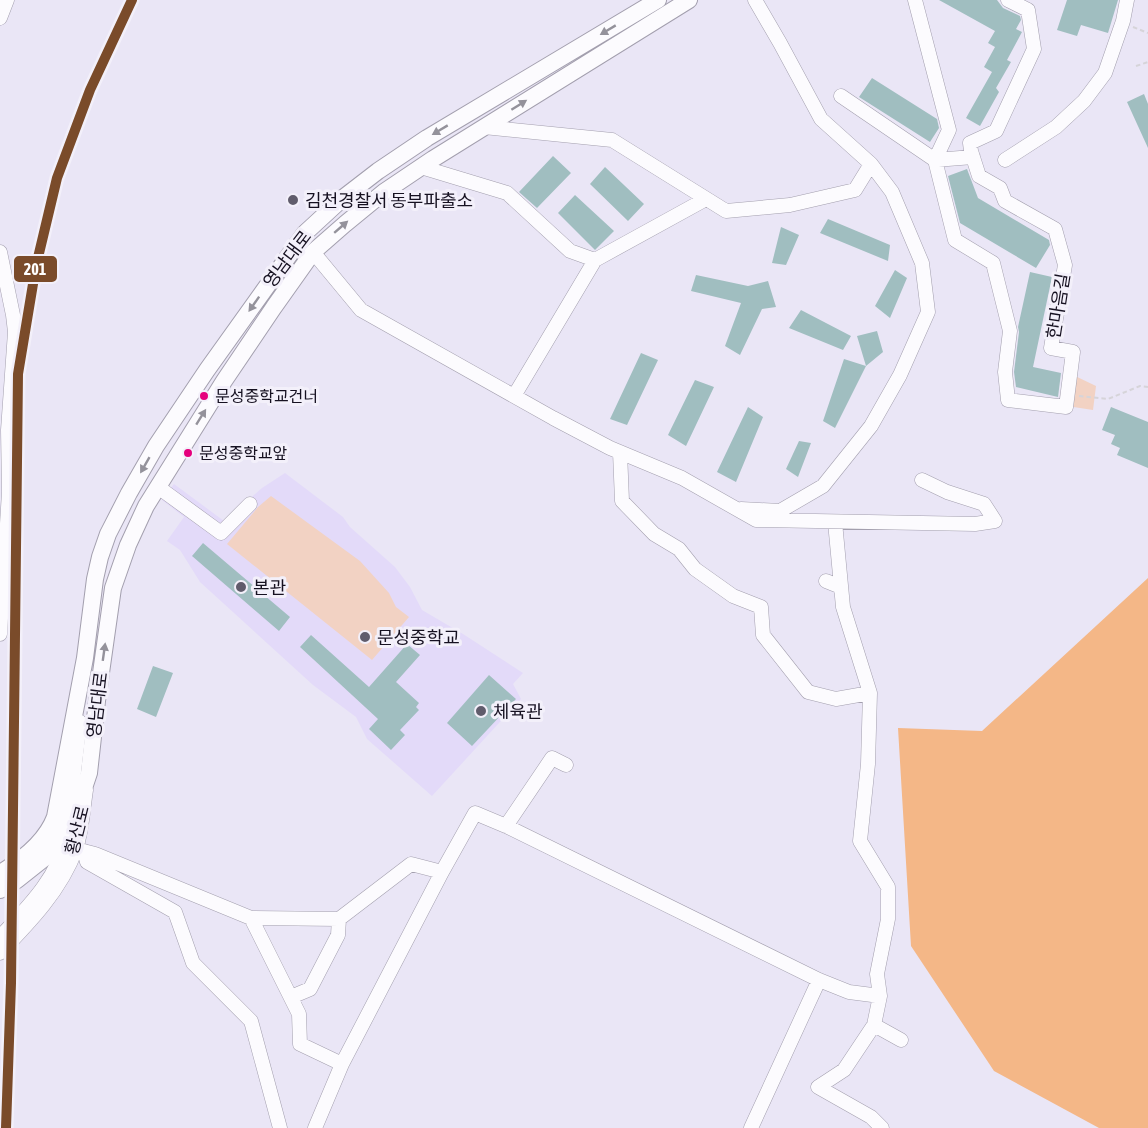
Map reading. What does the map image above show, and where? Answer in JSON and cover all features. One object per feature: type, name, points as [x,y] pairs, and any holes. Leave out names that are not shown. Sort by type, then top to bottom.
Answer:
[{"type":"main road","name":"영남대로","points":[[0,873],[40,841],[51,828],[55,817],[85,658],[95,579],[108,534],[156,446],[305,233],[343,198],[427,138],[658,0]]},
{"type":"main road","name":"영남대로","points":[[0,890],[46,857],[59,839],[89,773],[113,588],[128,545],[146,506],[224,381],[313,252],[384,192],[421,167],[689,0]]},
{"type":"street","points":[[0,18],[7,0]]},
{"type":"street","points":[[737,509],[780,511],[823,486],[870,426],[900,375],[928,312],[922,263],[892,192],[871,164],[820,119],[755,0]]},
{"type":"street","points":[[915,0],[949,130],[935,160],[955,240],[993,263],[1010,331],[1005,372],[1008,400],[1066,407],[1067,395]]},
{"type":"street","points":[[840,96],[935,160],[973,157],[970,143],[996,131],[1034,49],[1028,10],[1008,0]]},
{"type":"street","points":[[1005,160],[1056,127],[1084,101],[1105,73],[1122,26],[1127,0]]},
{"type":"street","points":[[484,127],[612,140],[726,211],[790,205],[855,190],[871,164]]},
{"type":"street","name":"한마음길","points":[[973,157],[979,176],[1000,188],[1005,201],[1055,229],[1065,265],[1051,348],[1073,352],[1067,395]]},
{"type":"street","points":[[421,167],[507,193],[570,251],[595,260]]},
{"type":"street","points":[[514,396],[595,260],[706,199]]},
{"type":"street","points":[[0,252],[15,332],[8,430],[9,492],[0,634]]},
{"type":"street","points":[[313,252],[361,310],[572,428],[620,452],[682,478],[756,520],[975,524],[995,521],[984,504],[948,492],[922,480]]},
{"type":"street","points":[[620,452],[622,501],[654,534],[679,549],[695,569],[732,596],[761,607],[763,635],[808,692],[836,699],[870,693]]},
{"type":"street","points":[[158,487],[221,533],[250,504]]},
{"type":"street","points":[[835,522],[843,607],[870,693],[868,764],[856,844],[888,887],[888,919],[877,974],[880,996],[874,1025],[844,1070],[818,1087],[871,1117],[882,1128]]},
{"type":"street","points":[[826,581],[842,587]]},
{"type":"street","name":"영남대로","points":[[68,821],[77,753],[85,658]]},
{"type":"street","points":[[861,710],[870,693]]},
{"type":"street","points":[[506,826],[552,758],[566,765]]},
{"type":"street","name":"황산로","points":[[34,908],[54,891],[75,848],[89,773]]},
{"type":"street","points":[[315,1128],[342,1064],[475,813],[506,826],[819,980],[849,992],[880,996]]},
{"type":"street","name":"황산로","points":[[68,821],[75,848]]},
{"type":"street","points":[[75,848],[251,918],[339,920],[411,864],[442,872]]},
{"type":"street","points":[[75,848],[87,862],[175,912],[193,963],[251,1021],[280,1128]]},
{"type":"street","points":[[0,937],[34,908]]},
{"type":"street","points":[[0,952],[34,908]]},
{"type":"street","points":[[251,918],[299,1014],[300,1044],[342,1064]]},
{"type":"street","points":[[291,997],[310,990],[338,935],[339,920]]},
{"type":"street","points":[[751,1128],[819,980]]},
{"type":"street","points":[[874,1025],[902,1040]]},
{"type":"path","points":[[1122,26],[1136,27],[1148,33]]},
{"type":"path","points":[[1136,66],[1148,62]]},
{"type":"path","points":[[1067,395],[1108,399],[1140,386],[1148,387]]},
{"type":"shaded area","points":[[1073,375],[1096,386],[1093,410],[1067,406]]},
{"type":"shaded area","name":"문성중학교","points":[[285,473],[343,517],[350,527],[395,567],[410,587],[422,610],[523,673],[513,684],[521,699],[432,796],[367,739],[356,717],[313,685],[200,582],[180,550],[167,541],[184,517],[162,500],[174,484],[224,521],[262,488]]},
{"type":"shaded area","points":[[271,496],[360,561],[389,593],[396,607],[409,617],[372,660],[227,544],[258,507]]},
{"type":"shaded area","points":[[1148,578],[1148,1128],[1099,1128],[994,1071],[911,946],[898,728],[982,731]]},
{"type":"building","points":[[939,0],[997,0],[1003,8],[1020,16],[1021,20],[1016,29],[1022,32],[1007,60],[1011,62],[996,88],[999,92],[980,126],[966,118],[992,72],[984,67],[995,47],[988,43],[995,31]]},
{"type":"building","points":[[1067,0],[1118,0],[1108,33],[1081,25],[1077,36],[1057,30]]},
{"type":"building","points":[[872,78],[937,119],[939,128],[930,142],[859,97]]},
{"type":"building","points":[[1144,94],[1148,104],[1148,148],[1127,102]]},
{"type":"building","points":[[553,156],[571,173],[537,208],[519,192]]},
{"type":"building","points":[[605,167],[644,204],[628,221],[590,184]]},
{"type":"building","points":[[967,169],[978,198],[1049,240],[1050,245],[1036,268],[960,223],[948,176]]},
{"type":"building","points":[[575,195],[614,231],[595,250],[558,213]]},
{"type":"building","points":[[828,219],[890,245],[888,261],[820,233]]},
{"type":"building","points":[[781,227],[799,235],[786,265],[772,263]]},
{"type":"building","points":[[895,270],[907,278],[890,318],[875,306]]},
{"type":"building","points":[[1030,272],[1052,277],[1033,367],[1061,373],[1058,397],[1016,387],[1014,372],[1018,327]]},
{"type":"building","points":[[696,275],[748,286],[768,281],[776,307],[762,309],[740,355],[725,346],[741,303],[691,291]]},
{"type":"building","points":[[801,310],[851,336],[843,350],[789,328]]},
{"type":"building","points":[[877,331],[883,352],[866,366],[857,336]]},
{"type":"building","points":[[641,353],[658,360],[627,425],[610,419]]},
{"type":"building","points":[[844,359],[866,366],[835,428],[823,421]]},
{"type":"building","points":[[695,380],[714,387],[686,446],[668,435]]},
{"type":"building","points":[[748,407],[763,417],[736,482],[717,472]]},
{"type":"building","points":[[1111,407],[1148,422],[1148,468],[1117,455],[1120,448],[1111,444],[1115,435],[1102,430]]},
{"type":"building","points":[[799,441],[811,443],[798,477],[786,469]]},
{"type":"building","name":"본관","points":[[203,543],[290,617],[279,631],[192,556]]},
{"type":"building","points":[[311,635],[369,687],[407,644],[420,655],[396,682],[419,703],[416,707],[419,710],[400,730],[405,735],[391,750],[369,729],[378,719],[300,647]]},
{"type":"building","points":[[153,666],[173,673],[156,717],[137,709]]},
{"type":"building","name":"체육관","points":[[489,675],[516,699],[472,746],[447,723]]},
{"type":"transit line","name":"201","points":[[6,1128],[11,983],[18,374],[36,266],[57,178],[90,90],[132,0]]},
{"type":"place","name":"김천경찰서 동부파출소","points":[[293,200]]},
{"type":"place","name":"문성중학교건너","points":[[204,396]]},
{"type":"place","name":"문성중학교앞","points":[[188,453]]},
{"type":"place","name":"본관","points":[[241,587]]},
{"type":"place","name":"문성중학교","points":[[365,637]]},
{"type":"place","name":"체육관","points":[[481,711]]}]
